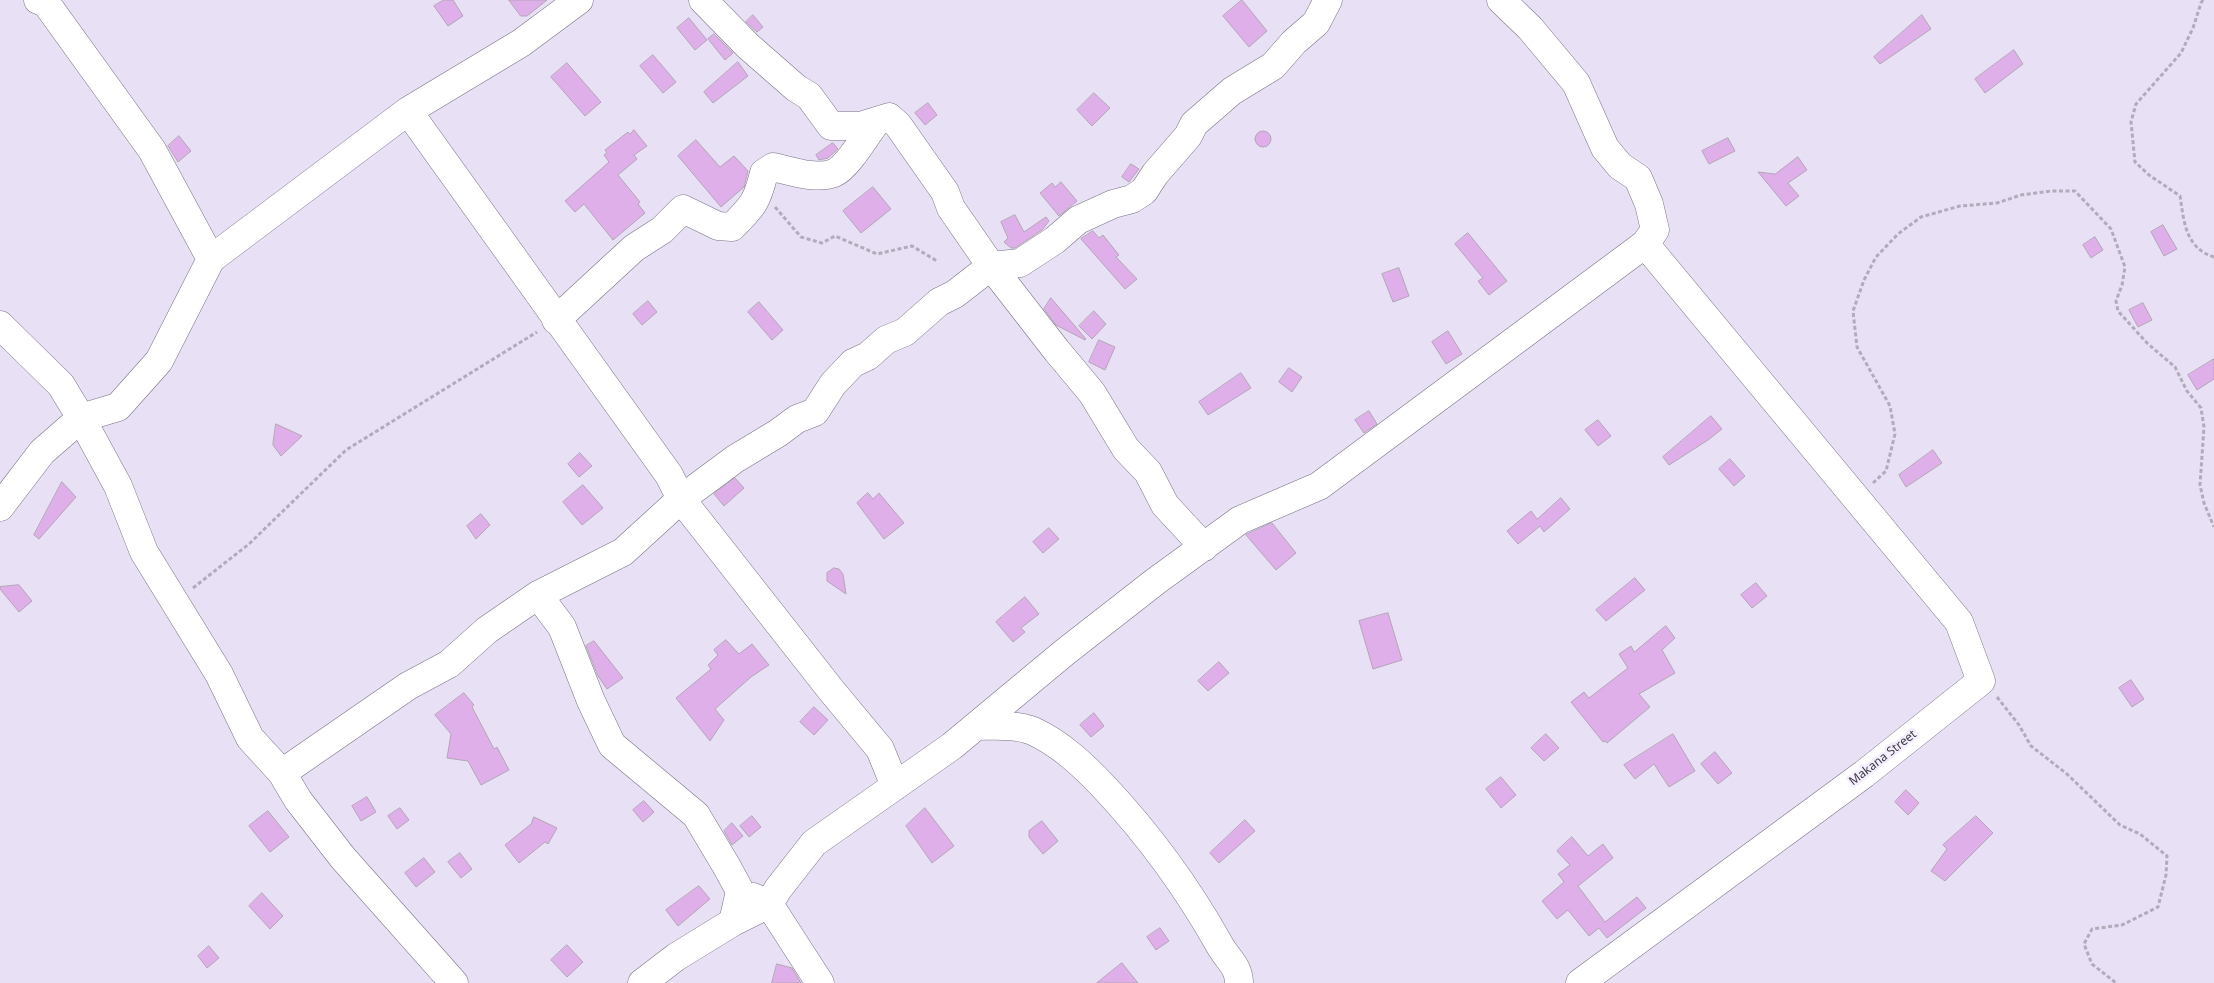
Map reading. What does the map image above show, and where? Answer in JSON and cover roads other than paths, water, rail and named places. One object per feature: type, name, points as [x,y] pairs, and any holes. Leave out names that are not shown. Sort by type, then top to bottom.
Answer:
[{"type":"street","points":[[38,0],[46,3],[152,150],[211,260]]},
{"type":"street","points":[[0,507],[42,452],[81,418],[118,407],[159,361],[211,260],[408,111],[521,43],[579,0]]},
{"type":"street","points":[[703,0],[748,46],[796,88],[808,96],[831,126],[860,126],[889,117],[898,125],[945,192],[951,208],[991,266],[1092,393],[1126,450],[1148,472],[1165,506],[1204,546]]},
{"type":"street","points":[[282,773],[408,686],[449,664],[487,630],[538,595],[623,552],[681,498],[735,459],[778,434],[797,419],[815,412],[833,384],[853,363],[868,356],[886,340],[905,332],[939,302],[955,294],[991,266],[1020,263],[1055,240],[1078,220],[1112,204],[1132,199],[1144,190],[1155,174],[1188,136],[1194,124],[1232,91],[1273,66],[1294,42],[1316,23],[1328,0]]},
{"type":"street","points":[[642,983],[676,957],[734,922],[769,904],[778,889],[814,843],[952,746],[1065,652],[1204,546],[1240,520],[1319,486],[1645,244],[1655,230],[1649,204],[1638,178],[1620,166],[1604,148],[1576,82],[1530,28],[1501,0]]},
{"type":"street","points":[[408,111],[556,320],[669,475],[681,498],[831,690],[880,749],[895,786]]},
{"type":"street","points":[[556,320],[634,248],[662,230],[683,209],[718,226],[732,226],[753,207],[759,196],[764,173],[773,167],[808,176],[835,173],[852,157],[876,122]]},
{"type":"street","name":"Makana Street","points":[[1580,983],[1832,798],[1981,681],[1959,622],[1645,244]]},
{"type":"street","points":[[0,325],[61,385],[81,418],[118,486],[144,552],[219,674],[250,738],[282,773],[298,800],[344,858],[454,983]]},
{"type":"street","points":[[538,595],[562,627],[612,745],[696,814],[740,891],[769,904],[820,983]]},
{"type":"street","points":[[976,726],[1012,727],[1032,730],[1061,747],[1084,765],[1129,812],[1160,853],[1206,922],[1224,953],[1239,972],[1239,983]]},
{"type":"street","points":[[734,922],[740,891]]}]
